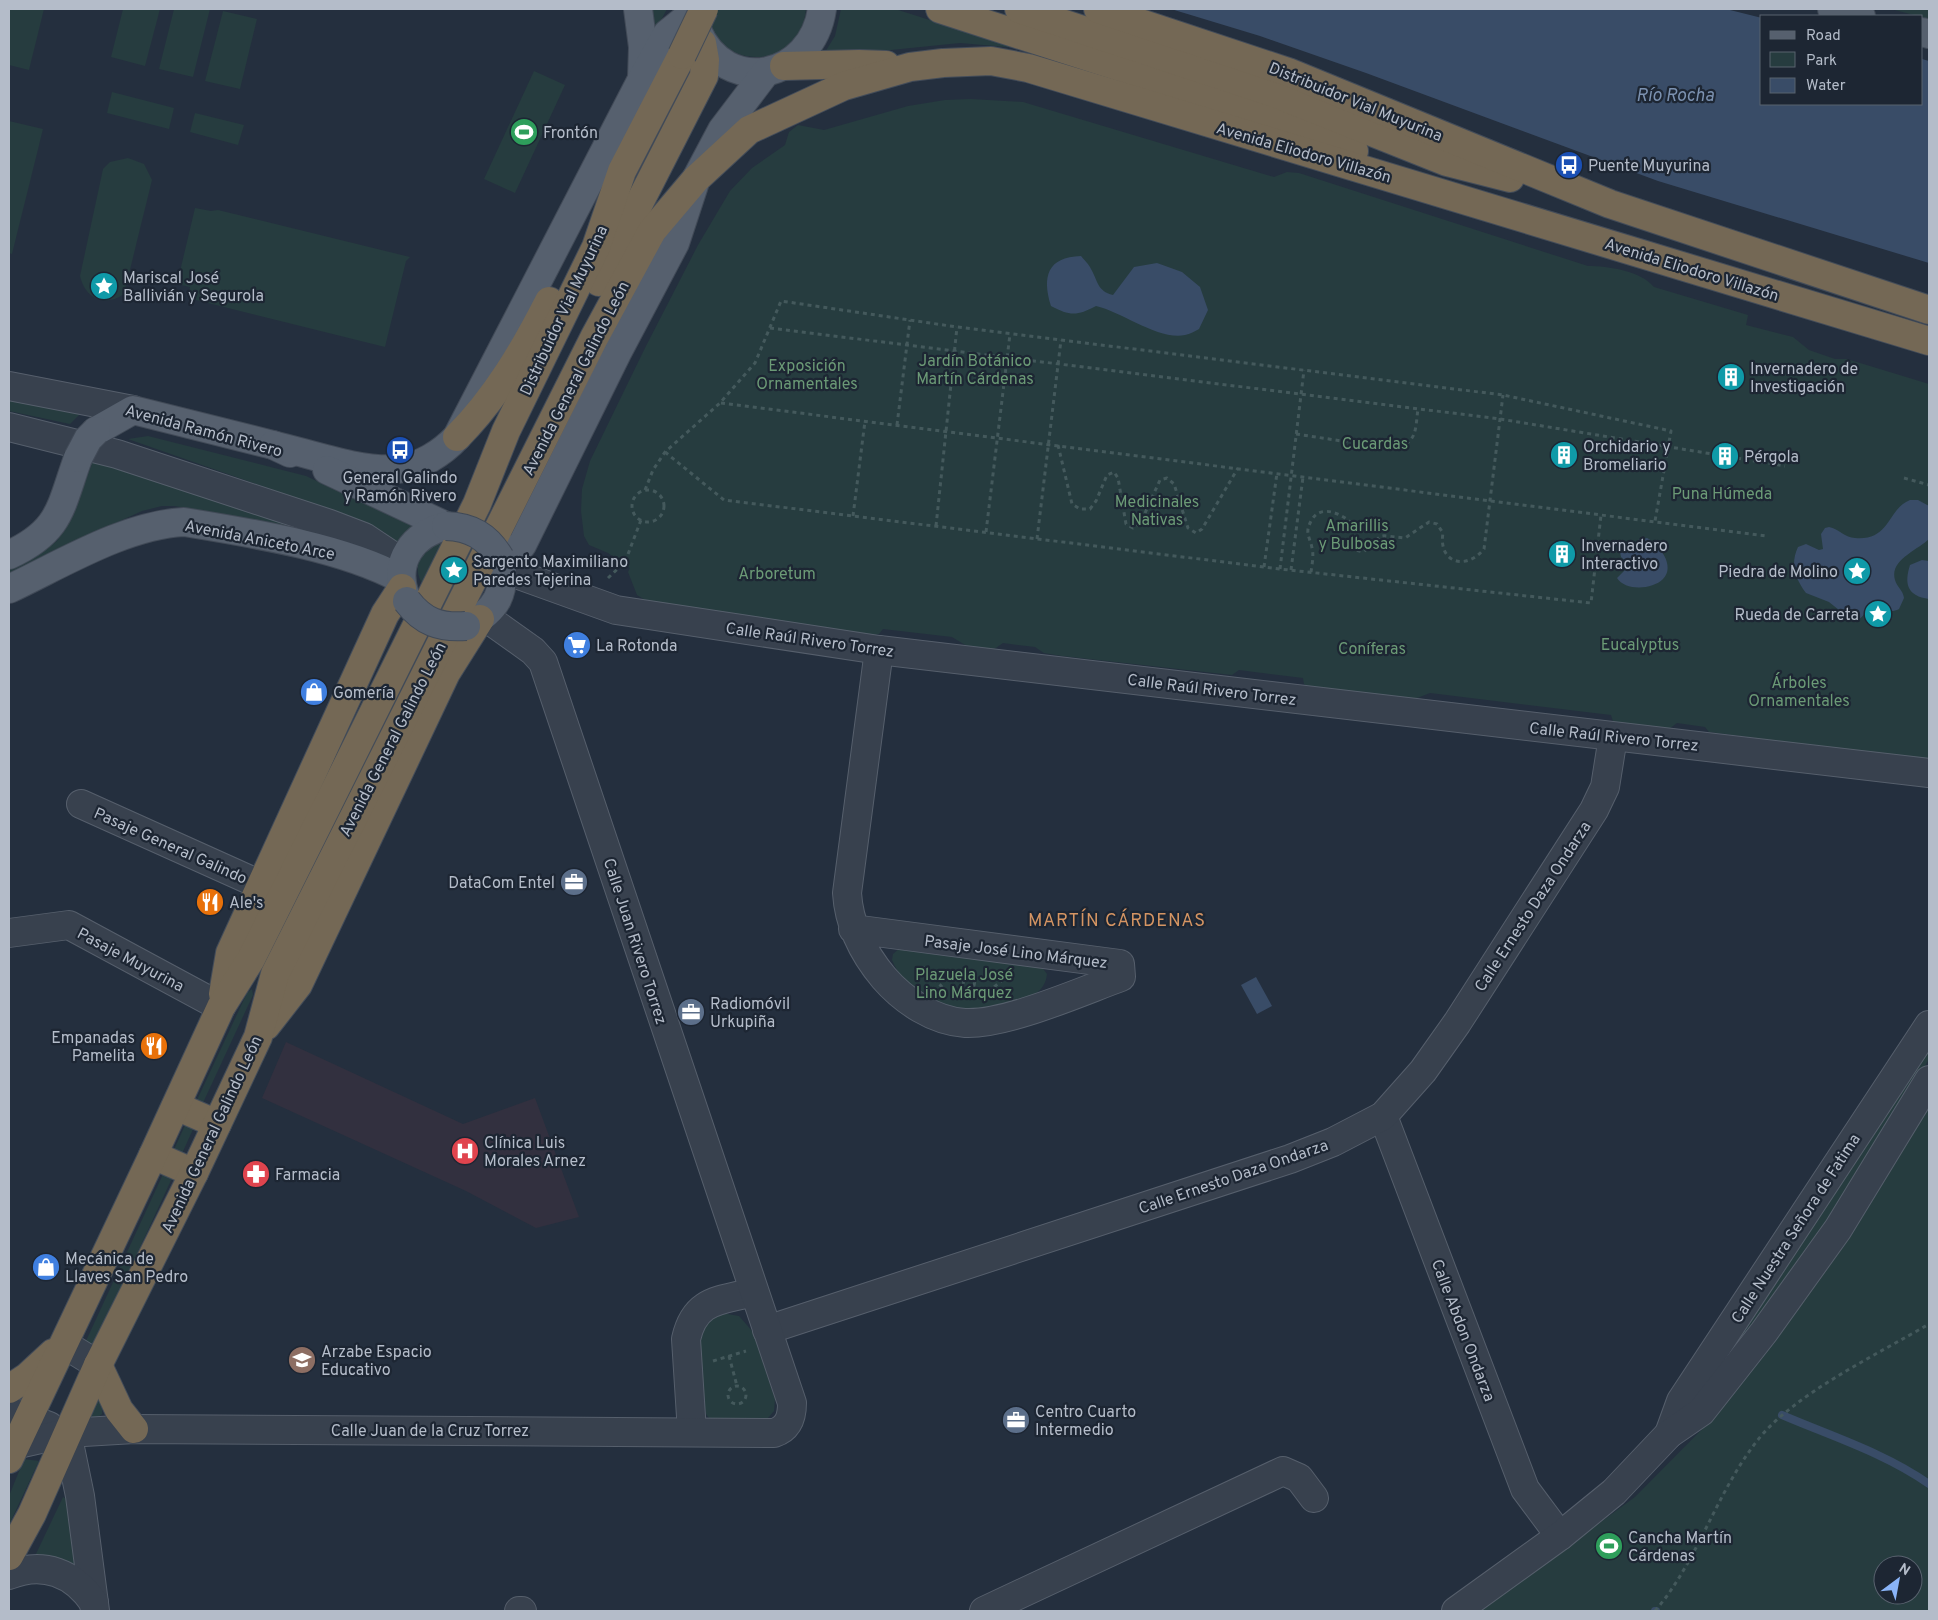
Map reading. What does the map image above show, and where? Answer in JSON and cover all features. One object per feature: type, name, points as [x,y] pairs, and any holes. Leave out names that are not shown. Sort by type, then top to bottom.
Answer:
[{"type":"highway","points":[[940,9],[1225,100],[1319,137],[1478,204]]},
{"type":"highway","points":[[1019,9],[1274,93],[1448,162],[1610,204]]},
{"type":"highway","name":"Distribuidor Vial Muyurina","points":[[1098,9],[1288,72],[1610,204]]},
{"type":"highway","name":"Distribuidor Vial Muyurina","points":[[477,504],[506,431],[596,247],[622,171],[692,49],[696,10]]},
{"type":"highway","points":[[477,504],[518,442],[697,92],[704,76],[705,60],[692,49]]},
{"type":"highway","name":"Avenida Eliodoro Villazón","points":[[696,179],[749,130],[844,86],[910,67],[991,61],[1028,68],[1929,341]]},
{"type":"highway","points":[[775,69],[859,64],[910,67]]},
{"type":"highway","points":[[458,437],[483,412],[501,385],[536,327],[581,238],[622,171]]},
{"type":"highway","name":"Avenida General Galindo León","points":[[9,1556],[32,1514],[98,1365],[194,1173],[258,1038],[275,974],[594,338],[652,231],[696,179]]},
{"type":"highway","name":"Avenida Eliodoro Villazón","points":[[1610,204],[1929,310]]},
{"type":"highway","name":"Avenida General Galindo León","points":[[11,1450],[18,1415],[64,1344],[221,1007],[251,959],[477,504]]},
{"type":"highway","points":[[221,1007],[230,953],[385,614],[403,583]]},
{"type":"highway","points":[[258,1038],[298,985],[446,672],[477,620]]},
{"type":"highway","points":[[176,1106],[217,1124]]},
{"type":"highway","points":[[153,1155],[194,1173]]},
{"type":"highway","points":[[9,1389],[27,1377],[64,1344]]},
{"type":"highway","points":[[98,1365],[119,1410],[134,1429]]},
{"type":"main road","points":[[638,9],[643,47],[642,79]]},
{"type":"main road","name":"Avenida General Galindo León","points":[[696,179],[722,130],[775,69],[799,56],[811,42],[822,9]]},
{"type":"main road","points":[[1832,9],[1857,15]]},
{"type":"main road","points":[[273,445],[363,466],[398,469],[425,461],[445,450],[458,437],[667,34],[696,10]]},
{"type":"main road","points":[[692,49],[737,69],[752,73],[775,69]]},
{"type":"main road","points":[[501,563],[522,545],[617,353],[675,243],[696,179]]},
{"type":"main road","points":[[9,555],[37,540],[47,532],[57,516],[78,458],[88,439],[96,431],[133,410]]},
{"type":"main road","name":"Avenida Ramón Rivero","points":[[133,410],[273,445],[446,526]]},
{"type":"main road","name":"Avenida Aniceto Arce","points":[[9,589],[96,547],[162,523],[184,522],[325,551],[359,561],[403,583]]},
{"type":"main road","points":[[446,526],[472,530],[484,537],[501,563],[503,579],[498,599],[477,620],[440,625],[427,620],[416,612],[403,583],[412,545],[421,536],[446,526]]},
{"type":"street","name":"Avenida Ramón Rivero","points":[[9,386],[133,410]]},
{"type":"street","points":[[9,428],[118,454],[364,537],[403,583]]},
{"type":"street","name":"Calle Raúl Rivero Torrez","points":[[501,563],[616,610],[879,650],[1929,773]]},
{"type":"street","name":"Calle Juan Rivero Torrez","points":[[477,620],[534,651],[543,662],[792,1402],[792,1414],[789,1422]]},
{"type":"street","name":"Pasaje José Lino Márquez","points":[[853,929],[1120,964],[1121,977],[1009,1016],[986,1022],[965,1023],[942,1018],[916,1006],[893,989],[872,964],[853,929],[848,910],[848,879],[879,650]]},
{"type":"street","name":"Calle Ernesto Daza Ondarza","points":[[767,1330],[1290,1159],[1333,1142],[1383,1116],[1423,1071],[1457,1023],[1594,810],[1606,787],[1613,737]]},
{"type":"street","name":"Pasaje General Galindo","points":[[81,804],[261,886]]},
{"type":"street","name":"Pasaje Muyurina","points":[[9,933],[69,925],[221,1007]]},
{"type":"street","name":"Calle Nuestra Señora de Fatima","points":[[1669,1434],[1681,1401],[1929,1025]]},
{"type":"street","name":"Calle Nuestra Señora de Fatima","points":[[1456,1611],[1560,1536],[1614,1492],[1669,1434],[1701,1412],[1764,1332],[1838,1229],[1929,1080]]},
{"type":"street","name":"Calle Abdon Ondarza","points":[[1383,1116],[1525,1489],[1560,1536]]},
{"type":"street","points":[[692,1432],[686,1339],[689,1326],[698,1311],[706,1306],[754,1292]]},
{"type":"street","points":[[64,1344],[98,1365]]},
{"type":"street","name":"Calle Juan de la Cruz Torrez","points":[[18,1415],[67,1433]]},
{"type":"street","name":"Calle Juan de la Cruz Torrez","points":[[11,1450],[67,1433],[134,1429],[774,1433],[783,1430],[789,1422]]},
{"type":"street","points":[[67,1433],[80,1496],[94,1607]]},
{"type":"street","points":[[984,1611],[1283,1471],[1299,1478],[1314,1498]]},
{"type":"street","points":[[9,1575],[16,1572],[53,1569],[72,1578],[85,1589],[94,1607]]},
{"type":"path","points":[[645,490],[653,470],[665,452],[720,403],[755,363],[781,301],[1010,334],[1503,395],[1670,431],[1655,522]]},
{"type":"path","points":[[897,425],[910,320]]},
{"type":"path","points":[[936,526],[957,327]]},
{"type":"path","points":[[770,328],[1500,419],[1785,466]]},
{"type":"path","points":[[986,532],[1010,334]]},
{"type":"path","points":[[1038,539],[1061,340]]},
{"type":"path","points":[[1280,569],[1304,370]]},
{"type":"path","points":[[1311,572],[1313,550],[1308,530],[1312,520],[1321,512],[1332,510],[1343,515],[1352,523],[1356,550],[1363,552],[1378,536],[1387,534],[1404,538],[1428,522],[1437,524],[1443,532],[1441,543],[1446,554],[1456,561],[1467,563],[1477,558],[1484,549],[1503,395]]},
{"type":"path","points":[[720,403],[1766,536]]},
{"type":"path","points":[[1296,434],[1394,449],[1407,445],[1414,437],[1418,409]]},
{"type":"path","points":[[853,516],[865,421]]},
{"type":"path","points":[[1058,445],[1072,504],[1080,509],[1090,509],[1096,501],[1107,475],[1114,472],[1118,478],[1126,524],[1133,528],[1140,524],[1160,480],[1167,478],[1174,484],[1188,528],[1196,533],[1202,529],[1238,468]]},
{"type":"path","points":[[665,452],[724,500],[1280,569],[1591,603],[1601,515]]},
{"type":"path","points":[[1264,567],[1277,473]]},
{"type":"path","points":[[1291,570],[1303,477]]},
{"type":"path","points":[[1904,478],[1929,485]]},
{"type":"path","points":[[650,490],[660,495],[664,505],[660,515],[651,521],[641,520],[634,512],[632,503],[637,494],[650,490]]},
{"type":"path","points":[[608,578],[625,562],[641,520]]},
{"type":"path","points":[[920,964],[947,992]]},
{"type":"path","points":[[982,997],[1007,975]]},
{"type":"path","points":[[1655,1611],[1670,1591],[1736,1473],[1757,1441],[1782,1416],[1815,1392],[1929,1324]]},
{"type":"path","points":[[711,1362],[747,1351]]},
{"type":"path","points":[[729,1356],[737,1386]]},
{"type":"path","points":[[737,1386],[743,1388],[746,1394],[745,1400],[740,1404],[733,1403],[728,1398],[730,1389],[737,1386]]},
{"type":"shaded area","name":"Clínica Luis Morales Arnez","points":[[286,1042],[463,1124],[535,1098],[579,1217],[536,1228],[466,1191],[262,1098]]},
{"type":"green space","points":[[9,9],[44,9],[29,70],[9,65]]},
{"type":"green space","points":[[123,9],[160,9],[145,66],[111,57]]},
{"type":"green space","points":[[174,9],[210,9],[193,77],[159,69]]},
{"type":"green space","points":[[648,9],[667,9],[657,28],[650,28]]},
{"type":"green space","points":[[707,9],[806,9],[800,31],[788,47],[772,55],[754,57],[736,53],[721,43],[710,29]]},
{"type":"green space","points":[[841,9],[895,9],[1018,48],[960,43],[822,57],[835,36]]},
{"type":"green space","points":[[1891,9],[1929,9],[1929,19],[1923,17],[1923,15],[1914,15]]},
{"type":"green space","points":[[223,11],[257,19],[240,89],[205,81]]},
{"type":"green space","name":"Frontón","points":[[534,71],[565,85],[515,193],[484,179]]},
{"type":"green space","points":[[112,92],[174,108],[169,129],[107,113]]},
{"type":"green space","name":"Jardín Botánico Martín Cárdenas","points":[[971,99],[1023,102],[1274,177],[1287,172],[1299,173],[1588,266],[1614,268],[1633,273],[1654,287],[1748,315],[1746,325],[1793,337],[1809,350],[1835,359],[1847,359],[1929,384],[1929,761],[1709,732],[1705,727],[1677,723],[1661,735],[1614,724],[1611,715],[1430,693],[1407,702],[1317,696],[1304,684],[1303,678],[1239,670],[1232,675],[1062,656],[1044,653],[1035,647],[1003,643],[990,652],[967,646],[952,637],[883,629],[879,634],[866,637],[662,610],[637,595],[628,572],[630,568],[608,553],[589,545],[584,536],[581,511],[582,489],[590,461],[645,348],[698,245],[730,191],[752,168],[785,145],[789,132],[798,125],[824,130],[908,106],[945,100]]},
{"type":"green space","points":[[195,113],[244,125],[238,145],[190,132]]},
{"type":"green space","points":[[9,121],[43,129],[12,254],[9,253]]},
{"type":"green space","points":[[128,158],[144,164],[152,180],[124,294],[117,298],[103,300],[96,298],[86,290],[80,276],[103,169],[110,162]]},
{"type":"green space","points":[[195,208],[211,211],[218,210],[410,257],[406,261],[385,347],[188,298],[190,287],[177,284]]},
{"type":"green space","points":[[9,396],[83,411],[70,424],[9,411]]},
{"type":"green space","points":[[148,436],[306,476],[413,526],[397,545],[384,532],[361,521],[128,439]]},
{"type":"green space","points":[[93,461],[324,535],[235,516],[174,506],[162,506],[142,511],[65,546],[9,576],[9,569],[33,558],[57,541],[71,519]]},
{"type":"green space","points":[[442,539],[463,540],[480,553],[446,603],[432,595],[421,582],[418,574],[420,558],[428,549]]},
{"type":"green space","name":"Plazuela José Lino Márquez","points":[[901,947],[1041,966],[1047,974],[1046,981],[1039,991],[1029,997],[988,1009],[957,1008],[930,999],[907,983],[898,972],[892,960],[893,954]]},
{"type":"green space","points":[[252,989],[253,995],[202,1105],[196,1102],[247,993]]},
{"type":"green space","points":[[1929,1041],[1929,1059],[1892,1122],[1791,1280],[1689,1408]]},
{"type":"green space","points":[[1929,1106],[1929,1611],[1479,1611],[1635,1497],[1719,1412],[1876,1193]]},
{"type":"green space","points":[[186,1123],[194,1127],[180,1158],[172,1154]]},
{"type":"green space","points":[[164,1172],[173,1176],[94,1347],[85,1343]]},
{"type":"green space","points":[[722,1313],[739,1316],[753,1332],[775,1399],[774,1411],[768,1418],[719,1421],[709,1418],[706,1414],[698,1343],[703,1327]]},
{"type":"green space","points":[[98,1395],[102,1403],[102,1414],[95,1420],[87,1421]]},
{"type":"green space","points":[[24,1459],[39,1461],[9,1525],[9,1496]]},
{"type":"green space","points":[[63,1497],[69,1500],[78,1566],[56,1558],[35,1556]]},
{"type":"water","name":"Río Rocha","points":[[1171,9],[1726,9],[1760,18],[1760,105],[1923,105],[1923,59],[1929,61],[1929,263],[1658,181],[1366,73],[1260,36]]},
{"type":"water","points":[[1081,256],[1090,267],[1101,288],[1113,295],[1134,267],[1157,263],[1182,272],[1200,287],[1208,310],[1199,329],[1187,335],[1175,336],[1153,330],[1096,306],[1084,312],[1074,314],[1063,312],[1051,306],[1047,286],[1050,270],[1061,260]]},
{"type":"water","points":[[1910,500],[1918,500],[1929,506],[1929,539],[1900,561],[1896,567],[1894,573],[1895,580],[1904,598],[1899,609],[1893,611],[1871,609],[1854,622],[1829,602],[1806,593],[1795,571],[1794,559],[1798,547],[1806,544],[1819,550],[1823,549],[1821,534],[1825,528],[1829,527],[1851,538],[1867,538],[1876,535],[1897,510]]},
{"type":"water","points":[[1647,538],[1661,550],[1667,562],[1667,574],[1658,583],[1646,587],[1639,588],[1626,585],[1617,578],[1630,565],[1621,557],[1620,552],[1640,539]]},
{"type":"water","points":[[1922,560],[1929,561],[1929,599],[1912,592],[1907,578],[1910,565]]},
{"type":"water","points":[[1256,977],[1272,1006],[1257,1014],[1241,985]]},
{"type":"waterway","points":[[1782,1415],[1876,1454],[1929,1484]]},
{"type":"place","name":"Frontón","points":[[524,132]]},
{"type":"place","name":"Puente Muyurina","points":[[1569,165]]},
{"type":"place","name":"Mariscal José Ballivián y Segurola","points":[[104,286]]},
{"type":"place","name":"Invernadero de Investigación","points":[[1731,377]]},
{"type":"place","name":"General Galindo y Ramón Rivero","points":[[400,450]]},
{"type":"place","name":"Orchidario y Bromeliario","points":[[1564,455]]},
{"type":"place","name":"Pérgola","points":[[1725,456]]},
{"type":"place","name":"Invernadero Interactivo","points":[[1562,554]]},
{"type":"place","name":"Sargento Maximiliano Paredes Tejerina","points":[[454,570]]},
{"type":"place","name":"Piedra de Molino","points":[[1857,571]]},
{"type":"place","name":"Rueda de Carreta","points":[[1878,614]]},
{"type":"place","name":"La Rotonda","points":[[577,645]]},
{"type":"place","name":"Gomería","points":[[314,692]]},
{"type":"place","name":"DataCom Entel","points":[[574,882]]},
{"type":"place","name":"Ale's","points":[[210,902]]},
{"type":"place","name":"Radiomóvil Urkupiña","points":[[691,1012]]},
{"type":"place","name":"Empanadas Pamelita","points":[[154,1046]]},
{"type":"place","name":"Clínica Luis Morales Arnez","points":[[465,1151]]},
{"type":"place","name":"Farmacia","points":[[256,1174]]},
{"type":"place","name":"Mecánica de Llaves San Pedro","points":[[46,1267]]},
{"type":"place","name":"Arzabe Espacio Educativo","points":[[302,1360]]},
{"type":"place","name":"Centro Cuarto Intermedio","points":[[1016,1420]]},
{"type":"place","name":"Cancha Martín Cárdenas","points":[[1609,1546]]},
{"type":"district","name":"MARTÍN CÁRDENAS","points":[[1117,920]]},
{"type":"park label","name":"Exposición Ornamentales","points":[[807,374]]},
{"type":"park label","name":"Cucardas","points":[[1375,443]]},
{"type":"park label","name":"Puna Húmeda","points":[[1722,493]]},
{"type":"park label","name":"Medicinales Nativas","points":[[1157,510]]},
{"type":"park label","name":"Amarillis y Bulbosas","points":[[1357,534]]},
{"type":"park label","name":"Arboretum","points":[[777,573]]},
{"type":"park label","name":"Eucalyptus","points":[[1640,644]]},
{"type":"park label","name":"Coníferas","points":[[1372,648]]},
{"type":"park label","name":"Árboles Ornamentales","points":[[1799,691]]}]
